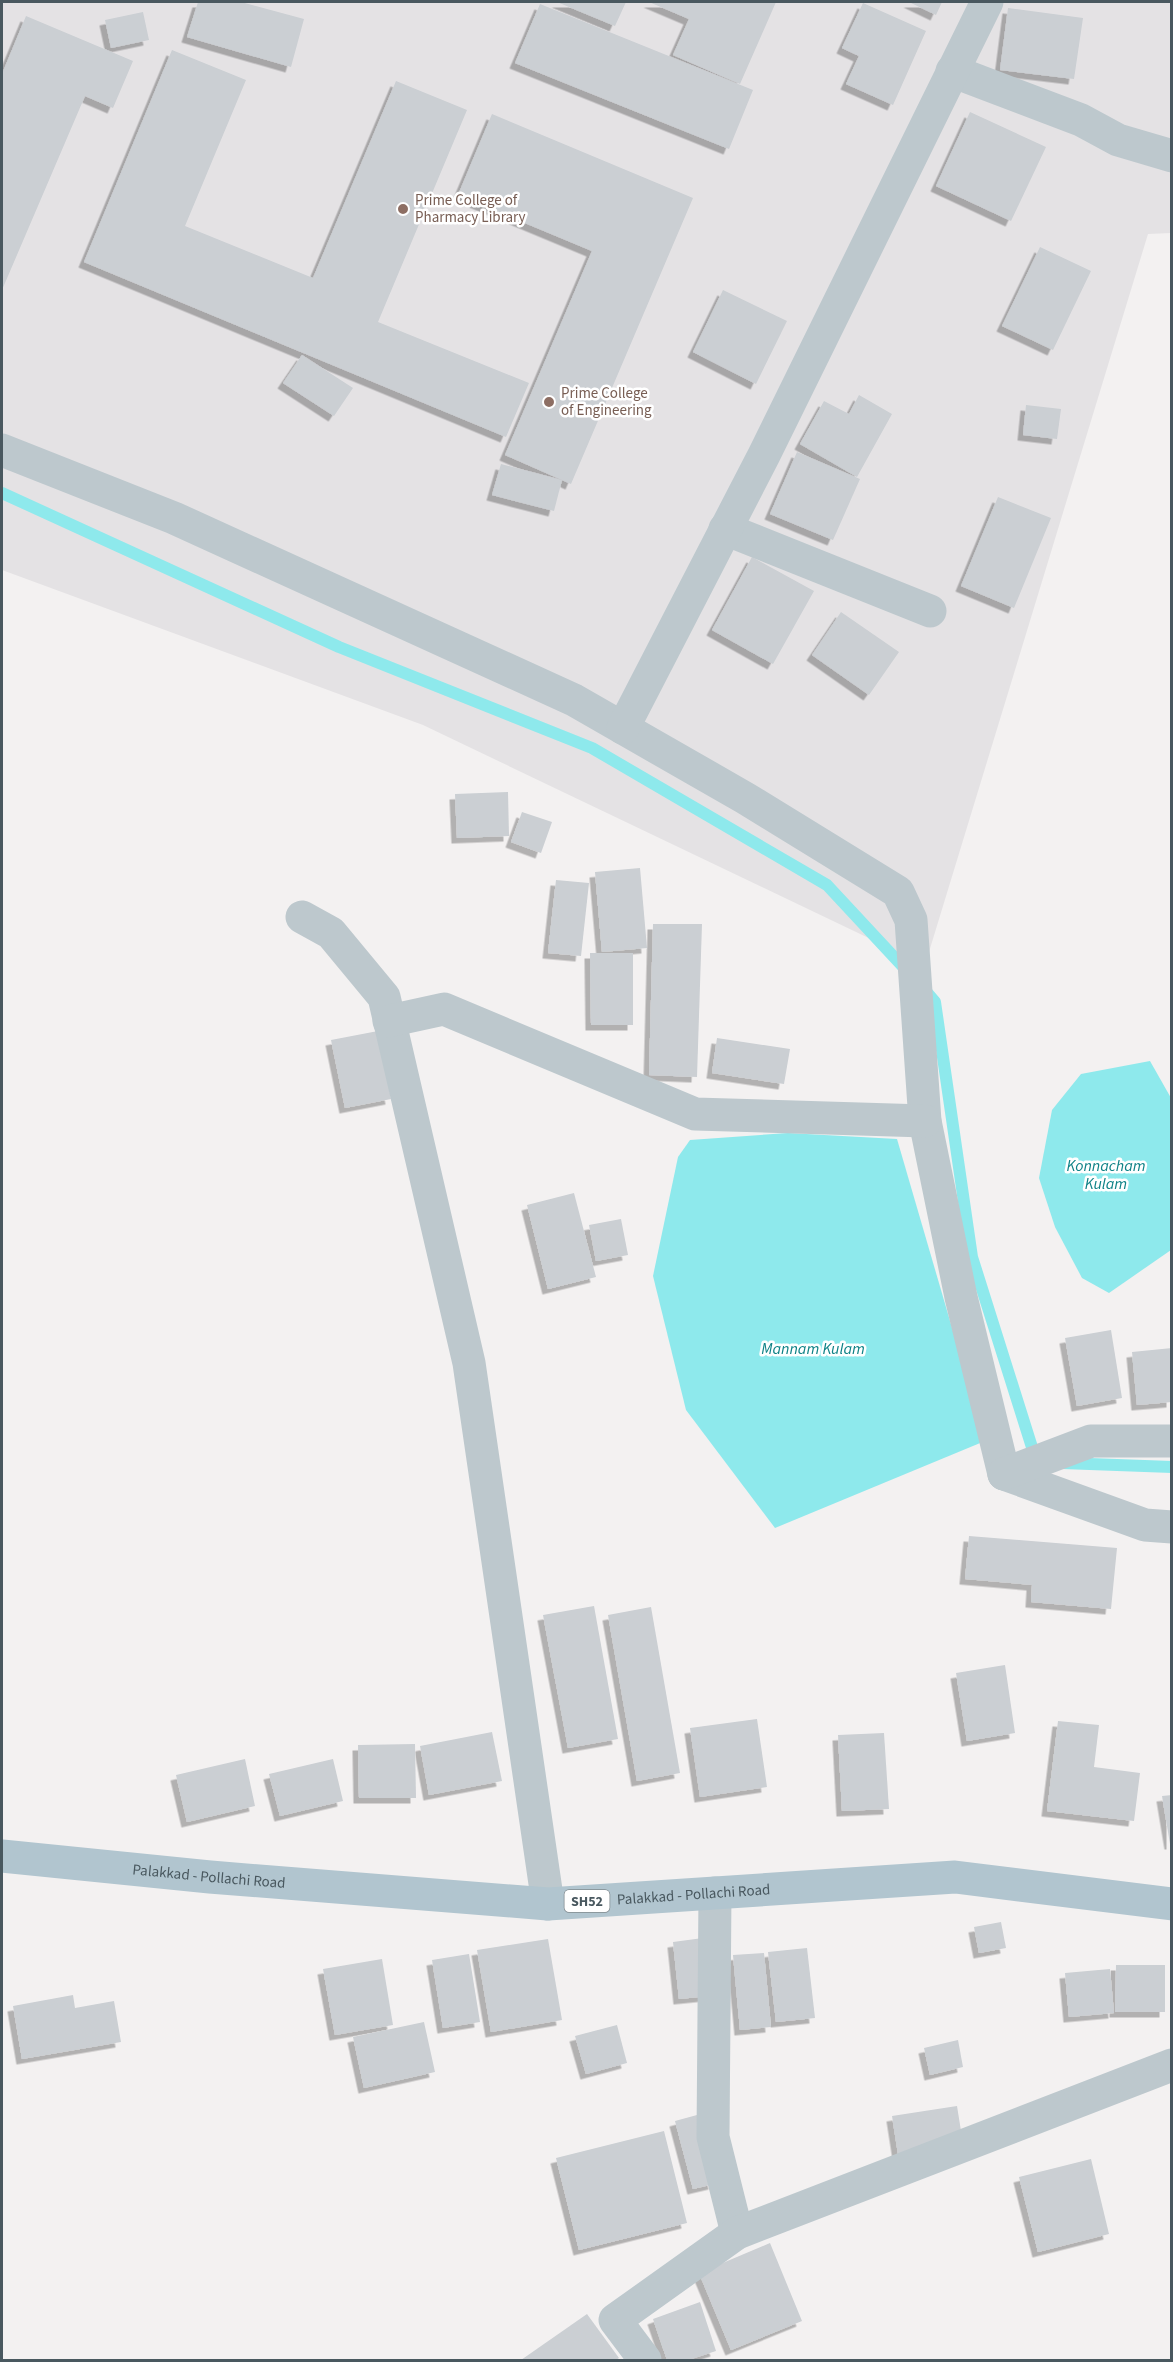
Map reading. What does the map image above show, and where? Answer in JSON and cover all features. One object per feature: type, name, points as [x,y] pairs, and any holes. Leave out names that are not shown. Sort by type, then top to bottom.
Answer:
[{"type":"main road","name":"Palakkad - Pollachi Road","points":[[2,1856],[210,1877],[548,1904],[955,1877],[1172,1904]]},
{"type":"street","points":[[623,728],[764,455],[987,2]]},
{"type":"street","points":[[952,71],[1081,120],[1118,140],[1172,156]]},
{"type":"street","points":[[2,450],[174,518],[574,700],[745,798],[898,892],[911,920],[925,1121],[961,1297],[1011,1471]]},
{"type":"street","points":[[725,529],[930,611]]},
{"type":"street","points":[[302,917],[331,933],[384,997],[469,1363],[548,1904]]},
{"type":"street","points":[[389,1021],[444,1009],[695,1114],[925,1121]]},
{"type":"street","points":[[1011,1471],[1091,1441],[1172,1442]]},
{"type":"street","points":[[1011,1471],[1145,1525],[1172,1527]]},
{"type":"street","points":[[715,1893],[713,2137],[737,2233]]},
{"type":"street","points":[[645,2361],[615,2320],[737,2233],[1172,2065]]},
{"type":"shaded area","name":"Prime College of Engineering","points":[[2,2],[1171,2],[1171,233],[1148,234],[925,965],[423,725],[2,570]]},
{"type":"water","name":"Konnacham Kulam","points":[[1150,1061],[1171,1098],[1171,1250],[1109,1293],[1082,1278],[1055,1227],[1039,1178],[1052,1110],[1081,1074]]},
{"type":"water","name":"Mannam Kulam","points":[[788,1133],[897,1139],[985,1441],[775,1528],[686,1410],[653,1276],[678,1157],[690,1140]]},
{"type":"building","points":[[198,2],[241,2],[304,19],[291,67],[187,37]]},
{"type":"building","points":[[557,2],[626,2],[615,26]]},
{"type":"building","points":[[649,2],[776,2],[740,84],[673,55],[689,19]]},
{"type":"building","points":[[909,2],[942,2],[936,15]]},
{"type":"building","points":[[863,3],[926,31],[893,105],[846,84],[859,56],[842,48]]},
{"type":"building","points":[[540,4],[753,90],[729,149],[515,63]]},
{"type":"building","points":[[1008,8],[1083,18],[1074,79],[1000,70]]},
{"type":"building","points":[[143,12],[149,40],[111,48],[105,20]]},
{"type":"building","points":[[26,16],[133,61],[113,108],[85,96],[2,290],[2,74]]},
{"type":"building","points":[[172,50],[246,80],[185,226],[313,278],[396,81],[467,110],[378,322],[529,383],[506,437],[84,262]]},
{"type":"building","points":[[970,112],[1046,147],[1011,221],[936,186]]},
{"type":"building","points":[[492,114],[693,198],[571,484],[505,455],[592,251],[458,195]]},
{"type":"building","points":[[1040,247],[1091,271],[1053,350],[1002,326]]},
{"type":"building","points":[[723,290],[787,321],[756,384],[693,352]]},
{"type":"building","points":[[302,355],[353,388],[334,416],[283,383]]},
{"type":"building","points":[[859,395],[892,414],[857,477],[800,444],[824,401],[849,414]]},
{"type":"building","points":[[1026,405],[1061,409],[1057,439],[1023,435]]},
{"type":"building","points":[[797,452],[860,479],[833,540],[770,514]]},
{"type":"building","points":[[501,464],[562,480],[554,511],[492,495]]},
{"type":"building","points":[[998,497],[1051,518],[1014,608],[961,586]]},
{"type":"building","points":[[752,557],[814,591],[773,664],[712,630]]},
{"type":"building","points":[[841,612],[899,652],[869,695],[812,655]]},
{"type":"building","points":[[508,792],[509,836],[457,838],[455,794]]},
{"type":"building","points":[[522,812],[552,822],[541,853],[511,842]]},
{"type":"building","points":[[640,868],[647,948],[602,952],[595,872]]},
{"type":"building","points":[[556,880],[589,883],[581,956],[548,953]]},
{"type":"building","points":[[653,924],[702,924],[697,1077],[649,1075]]},
{"type":"building","points":[[590,953],[633,953],[633,1025],[591,1025]]},
{"type":"building","points":[[378,1031],[391,1099],[345,1108],[331,1040]]},
{"type":"building","points":[[717,1038],[790,1049],[784,1084],[712,1073]]},
{"type":"building","points":[[574,1193],[596,1277],[548,1289],[527,1205]]},
{"type":"building","points":[[621,1219],[628,1255],[596,1261],[589,1225]]},
{"type":"building","points":[[1111,1330],[1122,1398],[1077,1406],[1065,1338]]},
{"type":"building","points":[[1172,1348],[1172,1402],[1137,1405],[1132,1352]]},
{"type":"building","points":[[969,1536],[1117,1548],[1111,1609],[1031,1602],[1032,1585],[965,1579]]},
{"type":"building","points":[[594,1606],[618,1739],[568,1748],[543,1615]]},
{"type":"building","points":[[651,1607],[680,1773],[637,1781],[608,1615]]},
{"type":"building","points":[[1005,1665],[1015,1733],[967,1741],[956,1673]]},
{"type":"building","points":[[757,1719],[767,1787],[700,1797],[690,1728]]},
{"type":"building","points":[[1058,1721],[1099,1725],[1094,1767],[1140,1773],[1134,1821],[1047,1811]]},
{"type":"building","points":[[492,1732],[502,1781],[429,1795],[420,1746]]},
{"type":"building","points":[[884,1733],[889,1809],[842,1811],[838,1735]]},
{"type":"building","points":[[415,1744],[416,1798],[359,1798],[358,1745]]},
{"type":"building","points":[[245,1759],[255,1806],[187,1822],[176,1775]]},
{"type":"building","points":[[333,1759],[343,1801],[280,1816],[269,1774]]},
{"type":"building","points":[[1172,1795],[1172,1844],[1170,1844],[1162,1796]]},
{"type":"building","points":[[1001,1922],[1006,1948],[979,1953],[974,1927]]},
{"type":"building","points":[[703,1938],[709,1996],[679,1999],[673,1942]]},
{"type":"building","points":[[548,1939],[562,2020],[491,2032],[477,1950]]},
{"type":"building","points":[[807,1948],[815,2018],[776,2022],[768,1952]]},
{"type":"building","points":[[764,1953],[771,2027],[740,2030],[733,1955]]},
{"type":"building","points":[[469,1954],[480,2022],[443,2028],[432,1960]]},
{"type":"building","points":[[382,1959],[393,2025],[335,2035],[323,1969]]},
{"type":"building","points":[[1116,1965],[1165,1965],[1165,2012],[1115,2012]]},
{"type":"building","points":[[1110,1969],[1114,2013],[1069,2017],[1065,1973]]},
{"type":"building","points":[[73,1995],[75,2008],[114,2001],[121,2042],[22,2059],[13,2006]]},
{"type":"building","points":[[424,2022],[435,2072],[364,2088],[353,2037]]},
{"type":"building","points":[[617,2025],[627,2063],[586,2074],[575,2036]]},
{"type":"building","points":[[958,2040],[963,2067],[930,2075],[924,2048]]},
{"type":"building","points":[[957,2106],[965,2156],[900,2167],[892,2116]]},
{"type":"building","points":[[697,2115],[714,2184],[693,2189],[675,2121]]},
{"type":"building","points":[[664,2131],[687,2223],[579,2250],[556,2158]]},
{"type":"building","points":[[1091,2159],[1109,2234],[1038,2252],[1019,2177]]},
{"type":"building","points":[[770,2243],[802,2321],[731,2350],[699,2273]]},
{"type":"building","points":[[700,2302],[716,2351],[688,2360],[667,2360],[653,2319]]},
{"type":"building","points":[[587,2314],[619,2358],[616,2360],[521,2360]]},
{"type":"waterway","points":[[2,493],[339,647],[592,748],[827,885],[907,971]]},
{"type":"waterway","points":[[923,988],[935,1002],[972,1257],[1036,1460]]},
{"type":"waterway","points":[[1062,1463],[1172,1467]]},
{"type":"place","name":"Prime College of Pharmacy Library","points":[[403,209]]},
{"type":"place","name":"Prime College of Engineering","points":[[549,402]]}]
